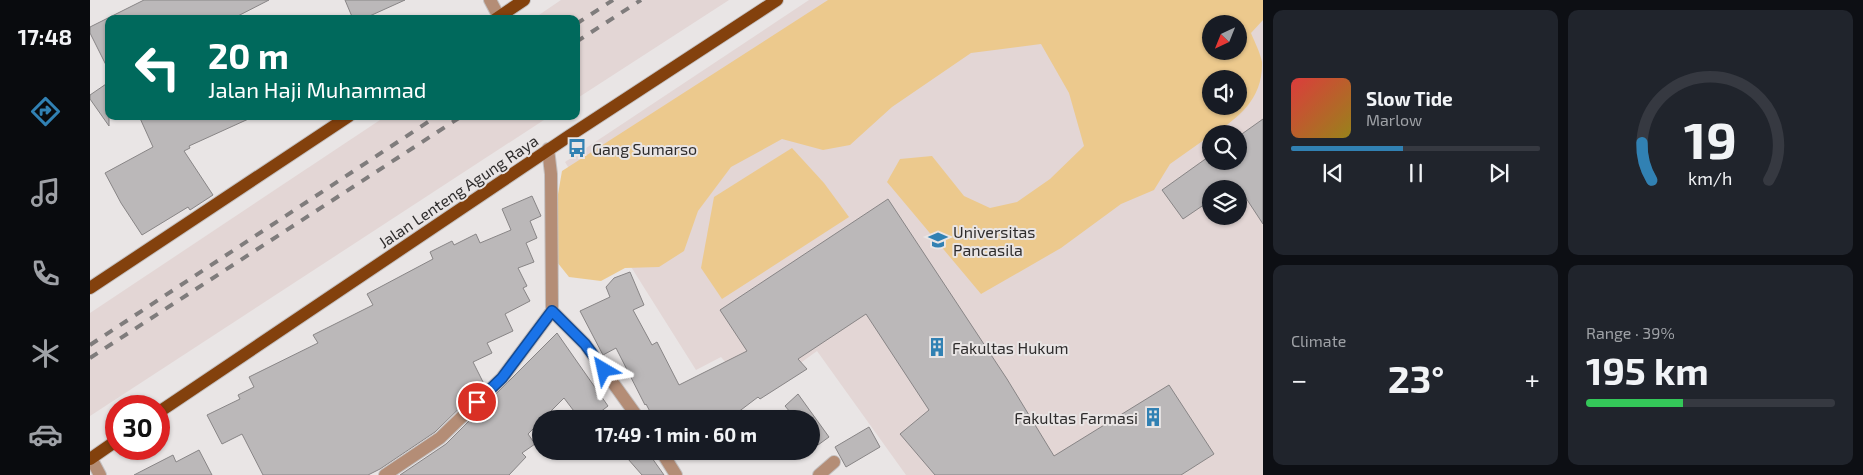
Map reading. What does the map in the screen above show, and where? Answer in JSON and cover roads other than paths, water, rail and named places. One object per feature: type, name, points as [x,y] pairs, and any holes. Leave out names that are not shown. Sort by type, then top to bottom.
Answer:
[{"type":"main road","points":[[502,15],[524,0]]},
{"type":"main road","name":"Jalan Lenteng Agung Raya","points":[[170,405],[548,150],[777,0]]},
{"type":"main road","points":[[90,288],[343,120]]},
{"type":"main road","points":[[91,459],[105,449]]},
{"type":"street","points":[[490,0],[496,15]]},
{"type":"street","points":[[385,475],[440,438],[502,378],[552,311],[551,174],[548,150]]},
{"type":"street","points":[[552,311],[585,344],[633,410]]},
{"type":"street","points":[[91,459],[100,475]]},
{"type":"street","points":[[667,460],[676,475]]},
{"type":"street","points":[[819,475],[834,462]]},
{"type":"railway","points":[[580,21],[613,0]]},
{"type":"railway","points":[[580,39],[641,0]]},
{"type":"railway","points":[[90,345],[431,120]]},
{"type":"railway","points":[[90,358],[456,120]]},
{"type":"place","name":"Gang Sumarso","points":[[577,148]]},
{"type":"place","name":"Universitas Pancasila","points":[[938,240]]},
{"type":"place","name":"Fakultas Hukum","points":[[937,347]]},
{"type":"place","name":"Fakultas Farmasi","points":[[1153,417]]}]
